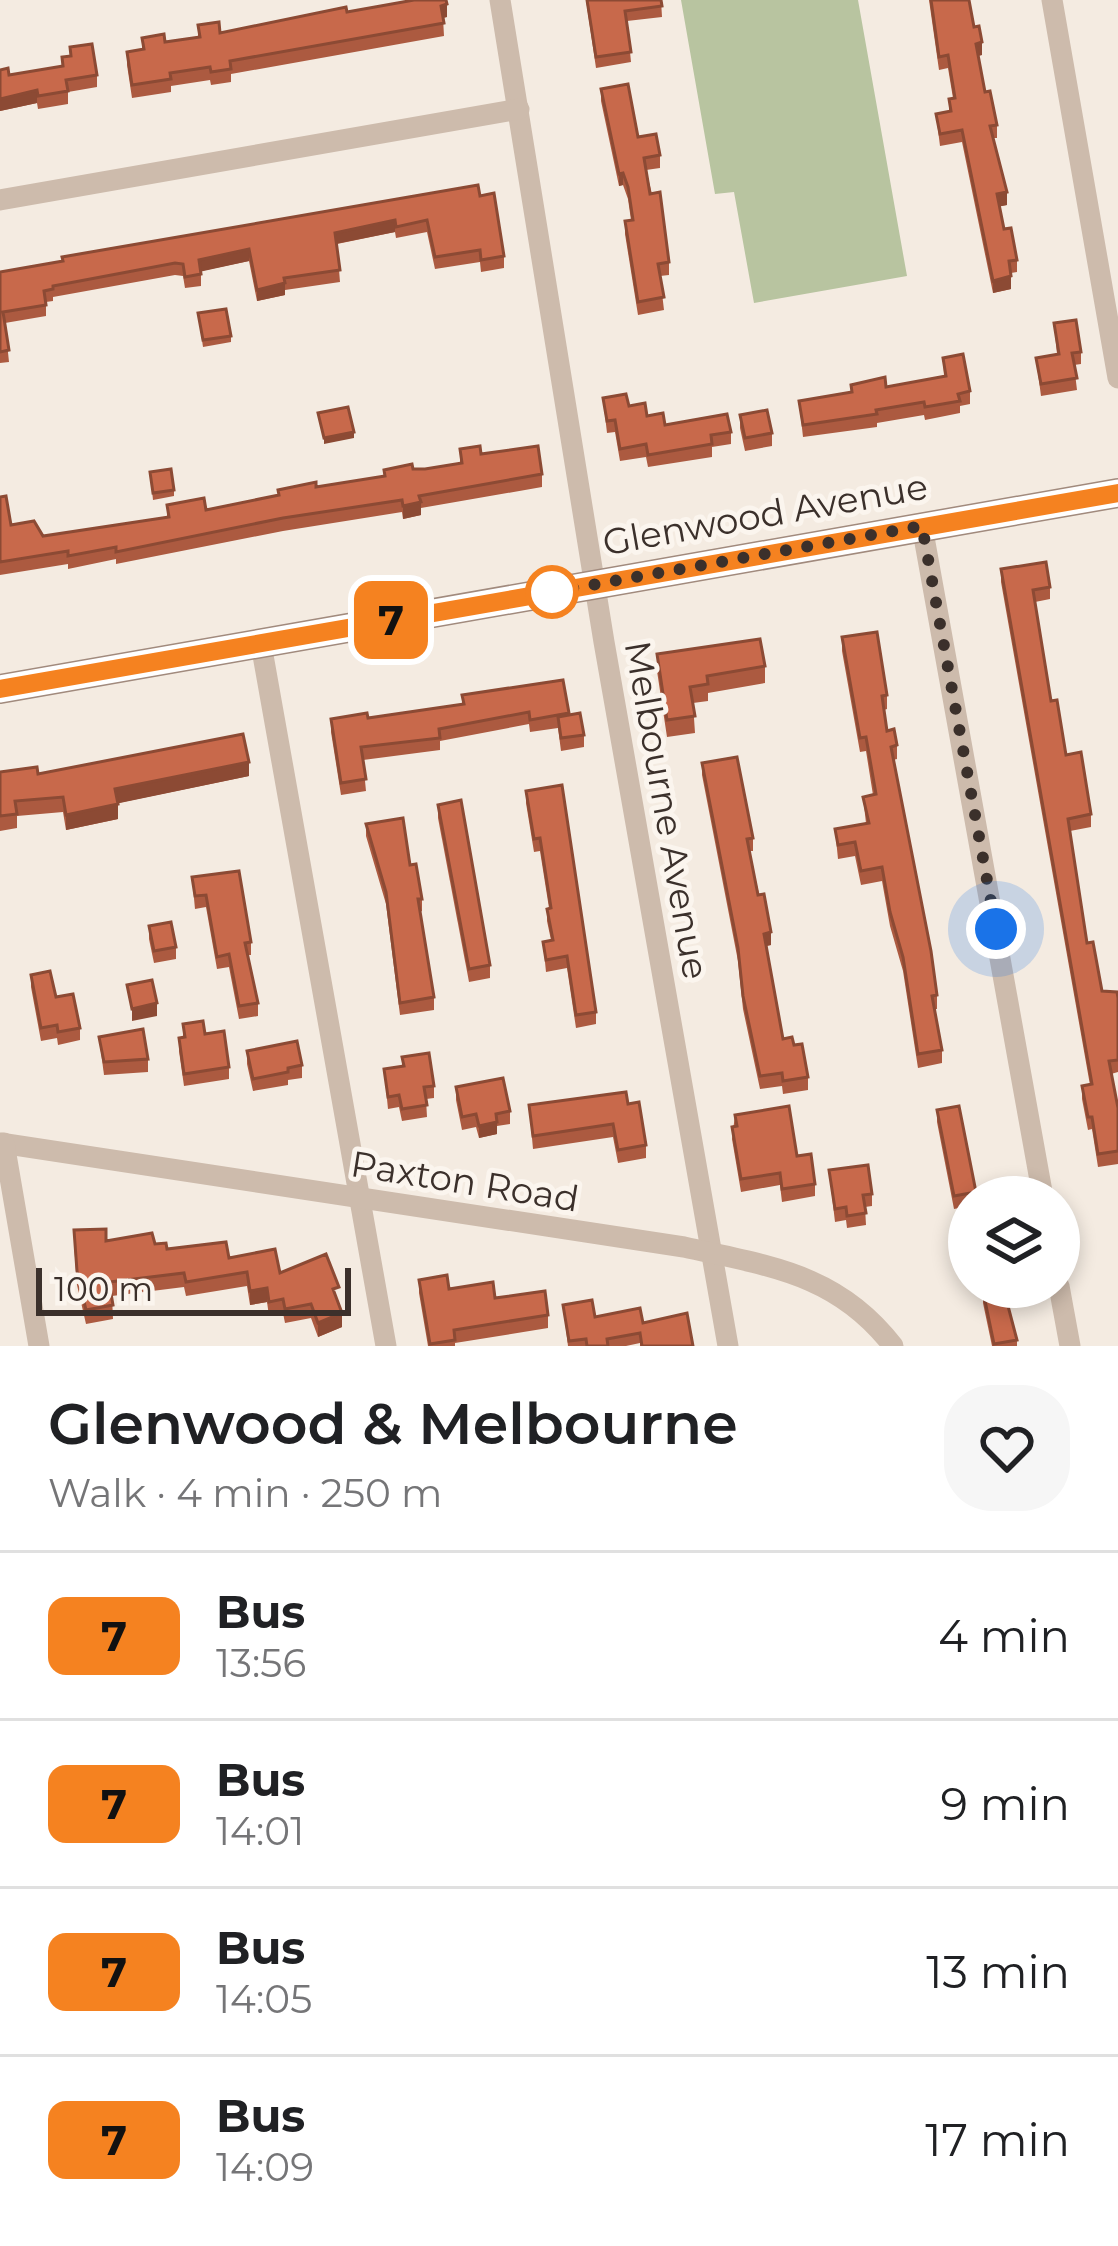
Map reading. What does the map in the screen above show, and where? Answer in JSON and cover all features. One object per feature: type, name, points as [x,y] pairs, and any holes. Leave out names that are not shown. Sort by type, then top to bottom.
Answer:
[{"type":"street","name":"Melbourne Avenue","points":[[500,0],[728,1346]]},
{"type":"street","points":[[1052,0],[1118,379]]},
{"type":"street","points":[[0,200],[519,110]]},
{"type":"street","name":"Glenwood Avenue","points":[[0,689],[1118,493]]},
{"type":"street","points":[[922,526],[1039,1176]]},
{"type":"street","points":[[261,644],[386,1346]]},
{"type":"street","points":[[2,1143],[40,1346]]},
{"type":"street","name":"Paxton Road","points":[[2,1143],[769,1264],[808,1278],[853,1305],[893,1346]]},
{"type":"street","points":[[1063,1308],[1070,1346]]},
{"type":"green space","points":[[681,0],[858,0],[907,276],[754,303],[734,192],[715,194]]},
{"type":"building","points":[[414,0],[446,0],[441,6],[444,23],[230,61],[231,69],[170,73],[171,79],[132,85],[127,52],[144,49],[142,38],[164,34],[165,42],[200,37],[198,25],[219,22],[220,33],[346,7],[347,12]]},
{"type":"building","points":[[587,0],[661,0],[662,6],[625,11],[631,52],[596,57]]},
{"type":"building","points":[[931,0],[969,0],[974,27],[979,26],[982,42],[976,44],[985,92],[990,91],[997,125],[990,126],[1007,192],[997,194],[1017,260],[1009,261],[1011,276],[993,281],[962,130],[940,134],[936,114],[951,111],[949,99],[955,98],[948,55],[939,57]]},
{"type":"building","points":[[92,44],[97,75],[66,80],[68,91],[38,96],[37,90],[0,99],[0,70],[8,68],[9,75],[63,66],[62,57],[71,56],[70,47]]},
{"type":"building","points":[[628,84],[638,137],[656,134],[660,155],[644,158],[650,194],[660,192],[669,262],[658,264],[664,297],[638,302],[625,221],[633,220],[628,187],[623,173],[619,174],[601,89]]},
{"type":"building","points":[[478,185],[480,196],[494,193],[504,256],[481,260],[480,250],[435,257],[427,220],[396,227],[395,220],[335,233],[340,270],[284,278],[285,283],[257,290],[249,249],[199,260],[201,274],[185,277],[183,264],[175,263],[53,286],[44,291],[46,305],[3,312],[9,350],[0,352],[0,272],[63,261],[62,257]]},
{"type":"building","points":[[226,309],[231,336],[203,340],[198,313]]},
{"type":"building","points":[[1076,320],[1081,352],[1072,353],[1077,378],[1041,384],[1036,358],[1059,354],[1054,323]]},
{"type":"building","points":[[963,354],[970,391],[958,394],[960,401],[925,407],[924,402],[803,425],[799,401],[852,392],[851,385],[885,377],[886,387],[946,376],[943,358]]},
{"type":"building","points":[[626,394],[629,406],[645,403],[647,416],[663,413],[665,425],[727,414],[731,432],[711,435],[712,444],[648,455],[646,444],[620,449],[615,420],[607,421],[603,398]]},
{"type":"building","points":[[348,407],[354,432],[324,438],[318,413]]},
{"type":"building","points":[[767,410],[772,433],[745,438],[740,415]]},
{"type":"building","points":[[480,446],[481,454],[538,446],[542,474],[419,496],[421,502],[403,506],[402,500],[116,552],[116,547],[68,556],[68,551],[0,562],[0,497],[6,496],[11,525],[34,521],[43,536],[169,517],[167,505],[204,498],[206,510],[316,482],[316,487],[385,476],[384,470],[412,464],[413,469],[425,469],[462,463],[460,449]]},
{"type":"building","points":[[171,469],[174,490],[153,493],[150,472]]},
{"type":"building","points":[[1046,562],[1050,587],[1033,590],[1051,701],[1057,700],[1066,755],[1081,752],[1091,814],[1068,819],[1087,943],[1093,942],[1102,991],[1117,992],[1118,998],[1118,1060],[1109,1061],[1118,1108],[1118,1151],[1098,1154],[1082,1086],[1092,1084],[1001,569]]},
{"type":"building","points":[[877,632],[887,695],[882,696],[887,731],[894,729],[897,745],[891,747],[937,995],[932,996],[942,1050],[918,1054],[903,957],[882,867],[861,871],[855,842],[838,845],[835,829],[869,823],[863,797],[876,794],[866,737],[860,738],[842,637]]},
{"type":"building","points":[[760,639],[765,666],[707,676],[708,684],[690,687],[695,716],[667,720],[657,654]]},
{"type":"building","points":[[563,680],[569,713],[530,720],[529,712],[439,729],[440,738],[361,747],[366,779],[341,783],[331,719],[464,704],[462,695]]},
{"type":"building","points":[[580,713],[584,735],[561,738],[558,717]]},
{"type":"building","points":[[243,734],[249,762],[115,789],[118,804],[66,815],[63,797],[15,801],[17,814],[0,816],[0,772],[37,767],[38,774]]},
{"type":"building","points":[[737,757],[753,838],[747,839],[771,932],[764,934],[783,1039],[792,1037],[794,1045],[802,1044],[808,1077],[783,1081],[782,1073],[760,1076],[702,763]]},
{"type":"building","points":[[562,785],[596,1012],[576,1015],[567,956],[546,960],[543,942],[553,940],[547,909],[551,908],[540,838],[534,839],[526,791]]},
{"type":"building","points":[[461,800],[490,965],[469,969],[438,805]]},
{"type":"building","points":[[403,818],[410,865],[416,864],[434,997],[400,1003],[386,892],[366,824]]},
{"type":"building","points":[[239,871],[251,942],[245,943],[258,1003],[239,1006],[229,954],[217,957],[206,895],[195,896],[192,877]]},
{"type":"building","points":[[171,922],[176,947],[154,951],[149,926]]},
{"type":"building","points":[[50,971],[56,997],[73,994],[80,1028],[58,1032],[57,1025],[41,1028],[31,975]]},
{"type":"building","points":[[152,980],[157,1003],[132,1009],[127,985]]},
{"type":"building","points":[[203,1021],[205,1034],[224,1031],[229,1067],[184,1074],[179,1038],[185,1037],[183,1024]]},
{"type":"building","points":[[143,1029],[148,1059],[104,1062],[99,1037]]},
{"type":"building","points":[[297,1041],[302,1065],[253,1079],[247,1051]]},
{"type":"building","points":[[429,1053],[434,1086],[424,1087],[427,1105],[402,1109],[399,1095],[388,1097],[384,1069],[404,1066],[402,1057]]},
{"type":"building","points":[[503,1078],[510,1111],[496,1114],[497,1122],[479,1126],[476,1114],[462,1117],[456,1087]]},
{"type":"building","points":[[626,1092],[628,1104],[639,1102],[646,1145],[618,1150],[613,1124],[533,1136],[529,1105]]},
{"type":"building","points":[[789,1106],[797,1156],[811,1154],[815,1184],[782,1189],[780,1173],[741,1179],[732,1127],[737,1126],[735,1115]]},
{"type":"building","points":[[959,1106],[973,1176],[950,1176],[937,1110]]},
{"type":"building","points":[[868,1165],[872,1194],[863,1195],[866,1213],[847,1216],[846,1207],[835,1209],[829,1170]]},
{"type":"building","points":[[106,1229],[106,1241],[152,1233],[155,1244],[166,1243],[167,1249],[226,1242],[229,1258],[275,1249],[280,1273],[326,1254],[339,1287],[333,1289],[342,1313],[318,1323],[311,1304],[285,1309],[283,1299],[269,1302],[267,1288],[250,1291],[247,1272],[186,1282],[184,1273],[109,1282],[113,1305],[86,1310],[74,1230]]},
{"type":"building","points":[[447,1275],[449,1289],[493,1282],[495,1298],[545,1291],[548,1315],[454,1330],[455,1340],[430,1344],[419,1280]]},
{"type":"building","points":[[592,1300],[595,1317],[640,1308],[643,1323],[687,1313],[693,1346],[642,1346],[640,1333],[607,1339],[608,1346],[587,1346],[586,1339],[569,1341],[563,1305]]},
{"type":"building","points":[[987,1308],[1009,1308],[1017,1340],[994,1344]]},
{"type":"bus line","name":"7","points":[[0,689],[1118,493]]},
{"type":"route","points":[[552,592],[922,526],[996,929]]}]
